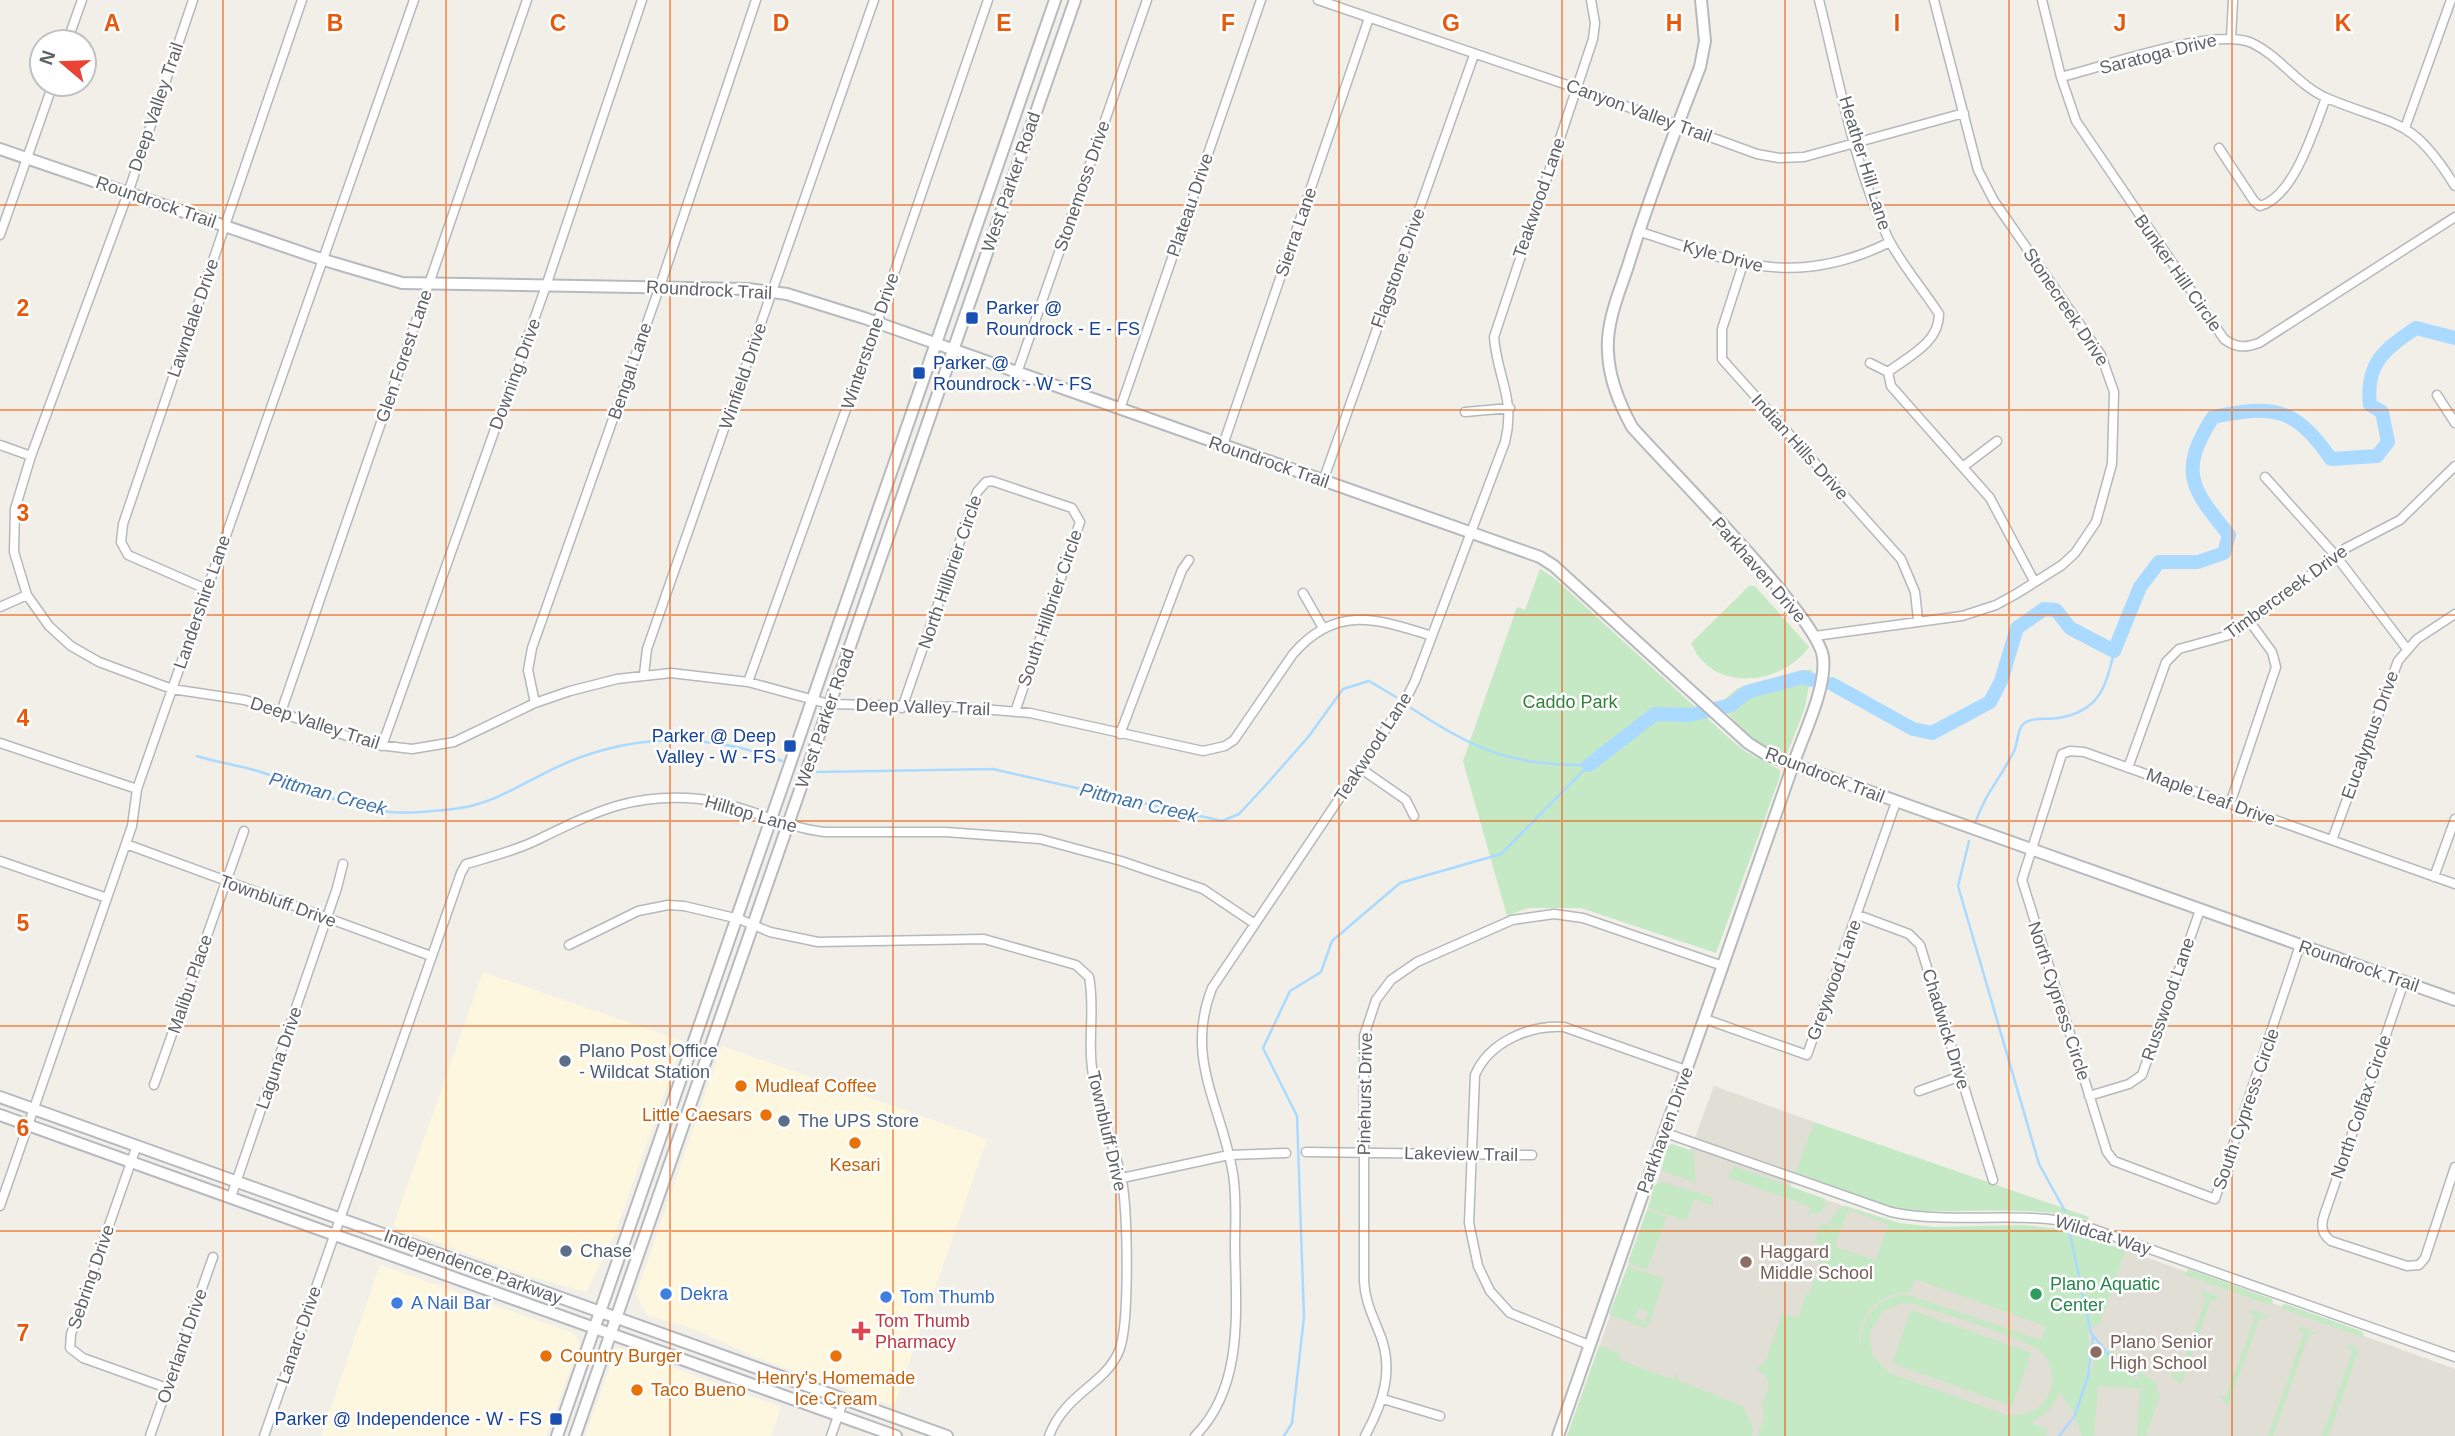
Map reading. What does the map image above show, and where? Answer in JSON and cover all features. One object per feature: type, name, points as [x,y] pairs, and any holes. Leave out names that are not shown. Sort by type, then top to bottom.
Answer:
[{"type":"main road","name":"West Parker Road","points":[[557,1436],[739,919],[771,817],[1055,0]]},
{"type":"main road","name":"West Parker Road","points":[[575,1436],[1075,0]]},
{"type":"main road","name":"Parkhaven Drive","points":[[1558,1436],[1793,765],[1823,672],[1823,655],[1815,636],[1758,566],[1632,427],[1622,408],[1609,369],[1607,349],[1614,311],[1638,231],[1700,67],[1705,41],[1701,0]]},
{"type":"main road","name":"Roundrock Trail","points":[[0,149],[376,278],[429,284],[660,286],[773,292],[877,323],[1540,557],[1554,566],[1748,743],[1793,765],[2455,1000]]},
{"type":"main road","points":[[706,1008],[722,1014]]},
{"type":"main road","points":[[676,1093],[692,1099]]},
{"type":"main road","name":"Independence Parkway","points":[[0,1097],[616,1320],[947,1436]]},
{"type":"main road","name":"Independence Parkway","points":[[0,1115],[896,1436]]},
{"type":"main road","points":[[643,1189],[660,1194]]},
{"type":"main road","points":[[470,1284],[475,1267]]},
{"type":"main road","points":[[729,1377],[735,1362]]},
{"type":"street","points":[[72,28],[82,0]]},
{"type":"street","name":"Deep Valley Trail","points":[[193,0],[128,193],[31,456],[14,524],[15,552],[27,595],[49,626],[71,646],[99,662],[172,689],[245,700],[382,746],[423,749],[454,742],[535,703],[593,684],[644,674],[697,674],[748,682],[829,704],[902,708],[959,707],[1015,712],[1203,751],[1225,746],[1234,740],[1293,654],[1323,628],[1345,619],[1360,619],[1396,625],[1432,636]]},
{"type":"street","name":"Lawndale Drive","points":[[206,589],[134,558],[123,549],[121,534],[302,0]]},
{"type":"street","name":"Landershire Lane","points":[[0,1206],[125,844],[137,789],[414,0]]},
{"type":"street","name":"Glen Forest Lane","points":[[281,712],[527,0]]},
{"type":"street","name":"Downing Drive","points":[[382,746],[546,286],[642,0]]},
{"type":"street","name":"Bengal Lane","points":[[535,703],[528,670],[532,648],[660,286],[755,0]]},
{"type":"street","name":"Winfield Drive","points":[[644,674],[647,649],[874,0]]},
{"type":"street","name":"Winterstone Drive","points":[[748,682],[877,323],[988,0]]},
{"type":"street","name":"Stonemoss Drive","points":[[1017,373],[1147,0]]},
{"type":"street","name":"Plateau Drive","points":[[1120,409],[1261,0]]},
{"type":"street","name":"Canyon Valley Trail","points":[[1318,0],[1576,88],[1757,154],[1779,159],[1804,157],[1856,145],[1965,113]]},
{"type":"street","name":"Teakwood Lane","points":[[1195,1436],[1209,1419],[1220,1396],[1234,1348],[1235,1186],[1229,1155],[1202,1062],[1200,1031],[1212,988],[1406,699],[1432,636],[1505,442],[1510,408],[1506,385],[1496,356],[1494,337],[1498,318],[1593,38],[1594,9],[1591,0]]},
{"type":"street","name":"Heather Hill Lane","points":[[1819,0],[1856,145],[1890,242],[1939,314],[1939,323],[1932,340],[1888,372]]},
{"type":"street","name":"Stonecreek Drive","points":[[1815,636],[1962,616],[1996,605],[2062,565],[2075,553],[2096,522],[2112,464],[2114,392],[2101,355],[1994,201],[1979,170],[1934,0]]},
{"type":"street","name":"Bunker Hill Circle","points":[[2042,0],[2061,77],[2085,137],[2224,340],[2231,344],[2247,347],[2259,343],[2455,217]]},
{"type":"street","points":[[2231,38],[2233,0]]},
{"type":"street","points":[[2405,128],[2451,0]]},
{"type":"street","name":"Sierra Lane","points":[[1223,445],[1370,18]]},
{"type":"street","name":"Saratoga Drive","points":[[2061,77],[2196,41],[2231,38],[2248,41],[2271,53],[2301,81],[2326,98],[2396,122],[2405,128],[2425,143],[2455,186]]},
{"type":"street","name":"Flagstone Drive","points":[[1323,481],[1474,55]]},
{"type":"street","points":[[0,235],[48,98]]},
{"type":"street","points":[[2219,148],[2254,201],[2260,206],[2265,205],[2282,189],[2305,156],[2326,98]]},
{"type":"street","name":"Kyle Drive","points":[[1638,231],[1762,268],[1810,267],[1861,254],[1890,242]]},
{"type":"street","name":"Indian Hills Drive","points":[[1743,264],[1723,329],[1723,359],[1901,559],[1915,592],[1918,620]]},
{"type":"street","points":[[1870,363],[1888,372],[1891,386],[1990,498],[2034,581]]},
{"type":"street","points":[[2437,394],[2455,423]]},
{"type":"street","points":[[1465,412],[1510,408]]},
{"type":"street","points":[[1964,466],[1997,441]]},
{"type":"street","points":[[0,445],[31,456]]},
{"type":"street","name":"Timbercreek Drive","points":[[2128,768],[2166,662],[2172,654],[2196,643],[2221,639],[2250,622],[2353,544],[2400,520],[2455,466]]},
{"type":"street","points":[[2265,477],[2336,556],[2407,649]]},
{"type":"street","name":"North Hillbrier Circle","points":[[902,708],[976,492],[986,482],[992,481],[1030,492]]},
{"type":"street","name":"South Hillbrier Circle","points":[[1015,712],[1080,522],[1072,508],[1030,492]]},
{"type":"street","points":[[1120,734],[1182,570],[1189,560]]},
{"type":"street","points":[[1303,593],[1323,628]]},
{"type":"street","points":[[0,607],[27,595]]},
{"type":"street","name":"Eucalyptus Drive","points":[[2333,840],[2389,679],[2407,649],[2455,614]]},
{"type":"street","points":[[2230,804],[2276,667],[2272,652],[2250,622]]},
{"type":"street","points":[[0,743],[137,789]]},
{"type":"street","name":"Maple Leaf Drive","points":[[2030,849],[2064,752],[2084,752],[2455,884]]},
{"type":"street","points":[[1360,768],[1406,800],[1414,816]]},
{"type":"street","name":"Hilltop Lane","points":[[333,1234],[466,864],[536,841],[578,818],[622,803],[658,798],[704,800],[824,832],[946,832],[1040,839],[1121,861],[1203,889],[1255,924]]},
{"type":"street","name":"Greywood Lane","points":[[1704,1019],[1807,1055],[1896,802]]},
{"type":"street","points":[[2434,877],[2455,819]]},
{"type":"street","name":"Malibu Place","points":[[154,1085],[244,831]]},
{"type":"street","name":"Townbluff Drive","points":[[125,844],[431,956]]},
{"type":"street","name":"North Cypress Circle","points":[[2030,849],[2022,871],[2024,893],[2107,1152]]},
{"type":"street","points":[[0,861],[107,898]]},
{"type":"street","name":"Laguna Drive","points":[[231,1197],[343,864]]},
{"type":"street","name":"Townbluff Drive","points":[[569,945],[616,919],[653,907],[684,906],[818,942],[984,939],[1076,965],[1089,977],[1092,1070],[1122,1178],[1126,1296],[1120,1349],[1115,1360],[1064,1408],[1049,1436]]},
{"type":"street","name":"Russwood Lane","points":[[2090,1096],[2129,1084],[2142,1075],[2200,909]]},
{"type":"street","name":"Pinehurst Drive","points":[[1365,1436],[1383,1399],[1386,1355],[1365,1293],[1363,1153],[1363,1052],[1367,1024],[1383,989],[1417,962],[1512,920],[1554,914],[1583,918],[1723,966]]},
{"type":"street","name":"Chadwick Drive","points":[[1858,915],[1909,934],[1920,945],[1993,1180]]},
{"type":"street","name":"South Cypress Circle","points":[[2107,1152],[2121,1166],[2215,1199],[2300,945]]},
{"type":"street","name":"North Colfax Circle","points":[[2404,982],[2322,1221],[2320,1234],[2330,1241],[2411,1267],[2423,1262],[2455,1167]]},
{"type":"street","points":[[1589,1345],[1510,1313],[1490,1291],[1478,1266],[1469,1223],[1475,1076],[1480,1063],[1491,1051],[1524,1033],[1544,1026],[1563,1027],[1686,1070]]},
{"type":"street","points":[[1919,1091],[1961,1076]]},
{"type":"street","name":"Wildcat Way","points":[[1663,1132],[1891,1212],[1930,1218],[2027,1216],[2079,1224],[2455,1357]]},
{"type":"street","name":"Sebring Drive","points":[[137,1145],[71,1334],[70,1348],[83,1358],[167,1388]]},
{"type":"street","name":"Lakeview Trail","points":[[1306,1152],[1532,1155]]},
{"type":"street","points":[[1122,1178],[1229,1155],[1286,1153]]},
{"type":"street","name":"Lanarc Drive","points":[[264,1436],[333,1234]]},
{"type":"street","name":"Overland Drive","points":[[150,1436],[213,1257]]},
{"type":"street","points":[[831,1436],[844,1399]]},
{"type":"street","points":[[1383,1399],[1440,1416]]},
{"type":"shaded area","points":[[483,972],[683,1041],[614,1236],[586,1292],[526,1275],[393,1226]]},
{"type":"shaded area","points":[[722,1046],[987,1139],[894,1406],[755,1357],[694,1329],[647,1315],[636,1294]]},
{"type":"shaded area","points":[[1714,1086],[1814,1122],[1790,1187],[1875,1217],[2100,1324],[2126,1250],[2455,1369],[2455,1436],[1568,1436],[1670,1145],[1690,1151]]},
{"type":"shaded area","points":[[380,1265],[573,1333],[580,1343],[546,1436],[321,1436]]},
{"type":"shaded area","points":[[617,1347],[781,1407],[771,1436],[585,1436]]},
{"type":"green space","name":"Caddo Park","points":[[1540,569],[1554,578],[1729,738],[1746,752],[1780,770],[1716,953],[1581,908],[1527,908],[1507,916],[1463,761],[1517,607],[1525,610]]},
{"type":"green space","points":[[1749,586],[1755,586],[1809,647],[1797,660],[1782,670],[1765,676],[1730,677],[1714,670],[1701,659],[1691,643]]},
{"type":"green space","points":[[1812,669],[1805,707],[1787,754],[1767,748],[1758,742],[1719,704],[1738,688]]},
{"type":"green space","points":[[1814,1122],[2089,1217],[2088,1220],[2027,1211],[1923,1211],[1858,1197],[1795,1173]]},
{"type":"green space","points":[[1672,1144],[1693,1151],[1696,1183],[1661,1170],[1668,1146]]},
{"type":"green space","points":[[1734,1166],[1825,1199],[1826,1206],[1817,1214],[1808,1213],[1811,1207],[1728,1177]]},
{"type":"green space","points":[[1662,1182],[1712,1197],[1713,1206],[1694,1199],[1687,1219],[1683,1220],[1648,1208],[1654,1186]]},
{"type":"green space","points":[[1846,1206],[1899,1223],[1934,1227],[2023,1225],[2060,1229],[2126,1250],[2100,1324],[2088,1329],[2090,1355],[2086,1375],[2089,1376],[2099,1347],[2136,1381],[2139,1374],[2108,1351],[2110,1349],[2159,1385],[2150,1389],[2098,1386],[2094,1436],[2082,1436],[2072,1410],[2060,1393],[2050,1409],[2031,1423],[2048,1429],[2045,1436],[1758,1436],[1764,1419],[1763,1402],[1769,1387],[1766,1376],[1756,1369],[1765,1363],[1782,1313],[1798,1318],[1807,1292],[1810,1293],[1826,1247],[1814,1243],[1820,1225],[1841,1229],[1835,1247],[1876,1260],[1888,1224],[1848,1210],[1842,1228],[1828,1223],[1840,1208]],"holes":[[[1915,1279],[2045,1326],[2041,1340],[1906,1294],[1885,1300],[1871,1312],[1863,1329],[1860,1349],[1861,1327],[1871,1308],[1888,1296],[1910,1292]],[[1902,1303],[1914,1304],[1980,1325],[2040,1351],[2051,1368],[2049,1394],[2038,1408],[2029,1413],[2007,1415],[1889,1373],[1873,1356],[1869,1335],[1883,1311]]]},
{"type":"green space","points":[[1647,1210],[1667,1217],[1647,1270],[1628,1262]]},
{"type":"green space","points":[[1628,1266],[1664,1279],[1650,1322],[1645,1321],[1648,1311],[1638,1308],[1635,1317],[1648,1324],[1645,1328],[1609,1314]]},
{"type":"green space","points":[[2188,1269],[2272,1299],[2273,1302],[2270,1305],[2185,1275]]},
{"type":"green space","points":[[2204,1291],[2217,1296],[2219,1300],[2211,1300],[2181,1384],[2171,1376],[2172,1372],[2180,1373],[2206,1298],[2201,1295]]},
{"type":"green space","points":[[2282,1305],[2361,1331],[2364,1335],[2362,1337],[2283,1309]]},
{"type":"green space","points":[[2253,1309],[2268,1316],[2265,1319],[2260,1318],[2228,1406],[2219,1395],[2226,1397],[2255,1316],[2250,1314]]},
{"type":"green space","points":[[1911,1310],[2031,1353],[2012,1406],[1892,1363]]},
{"type":"green space","points":[[2301,1326],[2317,1334],[2309,1334],[2273,1436],[2268,1436],[2304,1333],[2298,1329]]},
{"type":"green space","points":[[2351,1343],[2359,1350],[2328,1436],[2322,1436],[2353,1350],[2347,1348]]},
{"type":"green space","points":[[1599,1346],[1618,1352],[1620,1360],[1675,1380],[1676,1372],[1679,1381],[1743,1406],[1754,1430],[1752,1436],[1567,1436]]},
{"type":"green space","points":[[2156,1388],[2160,1395],[2146,1436],[2137,1436],[2140,1390]]},
{"type":"waterway","name":"Pittman Creek","points":[[1832,684],[1913,729],[1932,733],[1990,702],[2001,681],[2017,628],[2044,609],[2056,610],[2070,628],[2114,651],[2140,587],[2159,562],[2198,562],[2224,553],[2229,535],[2198,492],[2194,479],[2195,452],[2213,417],[2252,411],[2281,414],[2305,428],[2331,459],[2377,456],[2388,442],[2382,412],[2370,405],[2371,378],[2379,359],[2416,328],[2455,338]]},
{"type":"waterway","points":[[1976,821],[2014,751],[2023,724],[2033,720],[2072,715],[2091,704],[2104,686],[2114,651]]},
{"type":"waterway","name":"Pittman Creek","points":[[1589,765],[1655,714],[1690,715],[1731,705],[1747,692],[1803,677],[1812,680]]},
{"type":"waterway","name":"Pittman Creek","points":[[817,772],[993,769],[1222,821],[1239,814],[1265,786],[1309,736],[1343,689],[1369,681],[1396,697]]},
{"type":"waterway","name":"Pittman Creek","points":[[1411,708],[1455,735],[1495,753],[1537,762],[1589,765]]},
{"type":"waterway","name":"Pittman Creek","points":[[197,756],[264,773],[358,806],[406,813],[469,807],[592,753],[646,742],[701,741],[728,745],[782,761]]},
{"type":"waterway","points":[[1284,1436],[1292,1423],[1304,1317],[1297,1116],[1263,1048],[1290,991],[1321,972],[1332,941],[1400,883],[1501,854],[1589,765]]},
{"type":"waterway","points":[[1969,841],[1958,886],[2039,1164],[2065,1211]]},
{"type":"waterway","points":[[2070,1234],[2091,1333],[2109,1355],[2135,1375]]},
{"type":"waterway","points":[[2075,1415],[2088,1376],[2093,1337]]},
{"type":"waterway","points":[[2059,1436],[2073,1418]]},
{"type":"place","name":"Parker @ Roundrock - E - FS","points":[[972,318]]},
{"type":"place","name":"Parker @ Roundrock - W - FS","points":[[919,373]]},
{"type":"place","name":"Parker @ Deep Valley - W - FS","points":[[790,746]]},
{"type":"place","name":"Plano Post Office - Wildcat Station","points":[[565,1061]]},
{"type":"place","name":"Mudleaf Coffee","points":[[741,1086]]},
{"type":"place","name":"Little Caesars","points":[[766,1115]]},
{"type":"place","name":"The UPS Store","points":[[784,1121]]},
{"type":"place","name":"Kesari","points":[[855,1143]]},
{"type":"place","name":"Chase","points":[[566,1251]]},
{"type":"place","name":"Haggard Middle School","points":[[1746,1262]]},
{"type":"place","name":"Dekra","points":[[666,1294]]},
{"type":"place","name":"Plano Aquatic Center","points":[[2036,1294]]},
{"type":"place","name":"Tom Thumb","points":[[886,1297]]},
{"type":"place","name":"A Nail Bar","points":[[397,1303]]},
{"type":"place","name":"Tom Thumb Pharmacy","points":[[861,1331]]},
{"type":"place","name":"Plano Senior High School","points":[[2096,1352]]},
{"type":"place","name":"Country Burger","points":[[546,1356]]},
{"type":"place","name":"Henry's Homemade Ice Cream","points":[[836,1356]]},
{"type":"place","name":"Taco Bueno","points":[[637,1390]]},
{"type":"place","name":"Parker @ Independence - W - FS","points":[[556,1419]]}]
